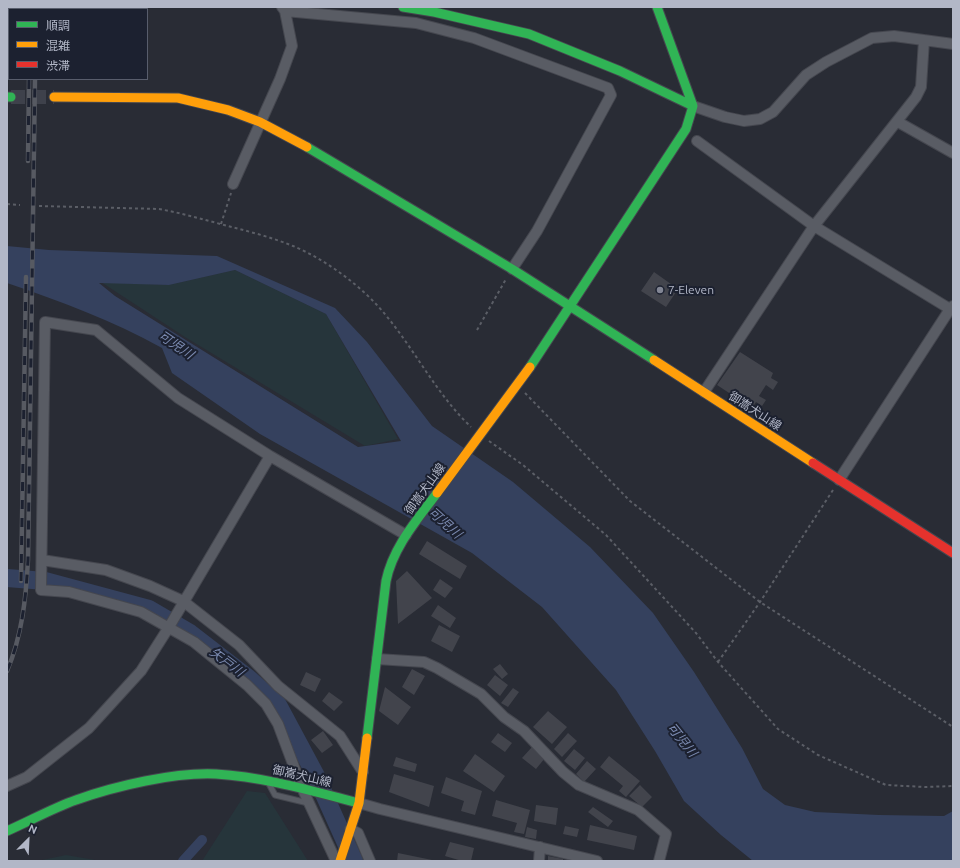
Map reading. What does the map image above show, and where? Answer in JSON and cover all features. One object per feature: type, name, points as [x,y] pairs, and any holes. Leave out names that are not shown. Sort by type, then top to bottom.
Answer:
[{"type":"main road","points":[[403,7],[434,12],[529,34],[620,71],[693,106]]},
{"type":"main road","points":[[54,97],[178,98],[228,110],[260,122],[308,148],[512,269],[570,307],[686,129],[693,106],[657,7]]},
{"type":"main road","name":"御嵩犬山線","points":[[7,831],[76,800],[120,787],[172,777],[215,774],[267,780],[359,803],[388,570],[396,551],[408,532],[517,386],[570,307],[953,553]]},
{"type":"main road","points":[[340,861],[359,803]]},
{"type":"street","points":[[233,184],[280,80],[292,46],[283,9],[416,23],[474,38],[608,88],[611,95],[537,231],[512,269]]},
{"type":"street","points":[[693,106],[725,117],[744,121],[760,119],[773,112],[806,75],[826,62],[872,38],[894,36],[953,44]]},
{"type":"street","points":[[704,392],[814,226],[898,122],[916,97],[921,87],[924,40]]},
{"type":"street","points":[[898,122],[953,153]]},
{"type":"street","points":[[697,141],[814,226],[952,309],[839,480]]},
{"type":"street","points":[[336,861],[302,788],[278,724],[266,704],[248,685],[194,642],[142,612],[69,592],[41,590],[45,322],[96,330],[178,398],[270,456],[408,532]]},
{"type":"street","points":[[7,786],[27,777],[89,728],[141,671],[169,627],[270,456]]},
{"type":"street","points":[[42,560],[106,570],[150,586],[182,603],[239,645],[278,686],[340,736],[363,772]]},
{"type":"street","points":[[377,659],[424,662],[482,694],[504,717],[524,731],[563,772],[579,785],[638,810],[666,834],[659,861]]},
{"type":"street","points":[[359,803],[380,810],[597,861]]},
{"type":"street","points":[[350,829],[358,833],[370,861]]},
{"type":"street","points":[[539,861],[540,847]]},
{"type":"lane","points":[[267,780],[275,795],[309,804]]},
{"type":"path","points":[[221,224],[233,184]]},
{"type":"path","points":[[7,204],[20,205]]},
{"type":"path","points":[[39,206],[159,209],[272,238],[295,246],[325,264],[352,282],[375,303],[448,401],[480,434],[523,465],[606,535],[696,633],[718,662],[778,729],[818,756],[886,785],[925,787],[953,786]]},
{"type":"path","points":[[477,330],[512,269]]},
{"type":"path","points":[[517,386],[630,501],[760,602],[953,727]]},
{"type":"path","points":[[718,662],[760,602],[839,480]]},
{"type":"shaded area","points":[[235,270],[326,314],[398,439],[365,446],[185,337],[101,282],[169,285]]},
{"type":"shaded area","points":[[247,791],[265,793],[308,861],[202,861]]},
{"type":"shaded area","points":[[66,855],[95,860],[96,861],[38,861]]},
{"type":"water","name":"可児川","points":[[7,246],[49,250],[217,256],[335,308],[367,342],[432,426],[513,482],[590,547],[653,613],[694,672],[742,748],[763,789],[785,805],[815,812],[944,816],[953,811],[953,861],[753,861],[721,835],[684,801],[655,751],[616,690],[542,607],[472,553],[260,434],[172,373],[162,348],[105,320],[7,283]],"holes":[[[235,270],[326,314],[401,441],[358,447],[115,296],[99,283],[169,285]]]},
{"type":"building","name":"7-Eleven","points":[[654,272],[678,289],[666,307],[641,291]]},
{"type":"building","points":[[740,352],[773,373],[771,378],[778,382],[773,390],[766,385],[759,396],[766,400],[762,406],[756,402],[752,408],[717,385]]},
{"type":"building","points":[[427,541],[467,566],[460,579],[419,554]]},
{"type":"building","points":[[407,571],[432,598],[398,624],[396,581]]},
{"type":"building","points":[[440,579],[453,588],[445,598],[433,590]]},
{"type":"building","points":[[438,605],[456,618],[450,628],[431,616]]},
{"type":"building","points":[[439,625],[460,636],[452,652],[431,641]]},
{"type":"building","points":[[500,664],[508,674],[502,679],[493,669]]},
{"type":"building","points":[[412,669],[425,676],[414,695],[402,687]]},
{"type":"building","points":[[306,672],[321,679],[315,692],[300,685]]},
{"type":"building","points":[[495,675],[508,685],[500,696],[487,685]]},
{"type":"building","points":[[385,687],[411,707],[398,725],[379,711]]},
{"type":"building","points":[[513,688],[519,692],[508,707],[501,703]]},
{"type":"building","points":[[329,692],[343,702],[334,711],[322,701]]},
{"type":"building","points":[[548,711],[567,727],[552,744],[533,727]]},
{"type":"building","points":[[323,731],[333,745],[322,753],[311,740]]},
{"type":"building","points":[[498,733],[512,743],[505,752],[491,742]]},
{"type":"building","points":[[568,733],[577,741],[562,757],[554,749]]},
{"type":"building","points":[[532,747],[545,758],[536,769],[522,758]]},
{"type":"building","points":[[574,749],[585,758],[575,770],[564,761]]},
{"type":"building","points":[[475,754],[505,776],[494,792],[463,771]]},
{"type":"building","points":[[609,756],[640,781],[626,797],[619,791],[623,786],[600,767]]},
{"type":"building","points":[[396,757],[417,764],[415,772],[393,766]]},
{"type":"building","points":[[587,761],[596,769],[584,782],[576,774]]},
{"type":"building","points":[[394,774],[434,786],[429,807],[389,792]]},
{"type":"building","points":[[446,777],[482,791],[475,815],[461,811],[464,801],[441,793]]},
{"type":"building","points":[[640,785],[652,797],[642,807],[629,796]]},
{"type":"building","points":[[496,800],[530,810],[524,834],[514,832],[517,823],[492,816]]},
{"type":"building","points":[[536,805],[558,808],[556,825],[534,821]]},
{"type":"building","points":[[593,807],[613,821],[608,827],[588,812]]},
{"type":"building","points":[[590,825],[637,836],[634,850],[587,840]]},
{"type":"building","points":[[565,826],[579,829],[577,837],[563,834]]},
{"type":"building","points":[[527,827],[537,830],[536,839],[525,837]]},
{"type":"building","points":[[450,842],[474,848],[471,861],[462,861],[445,856]]},
{"type":"building","points":[[398,853],[432,860],[432,861],[397,861]]},
{"type":"building","points":[[548,856],[563,859],[563,861],[548,861]]},
{"type":"waterway","name":"矢戸川","points":[[7,578],[45,581],[149,609],[190,633],[247,677],[278,705],[315,774],[354,861]]},
{"type":"waterway","points":[[183,861],[202,840]]},
{"type":"tunnel","points":[[11,97],[54,97]]},
{"type":"railway","points":[[28,161],[29,80]]},
{"type":"railway","points":[[7,671],[20,631],[28,560],[35,80]]},
{"type":"railway","points":[[21,581],[26,277]]},
{"type":"traffic: fast","points":[[403,7],[434,12],[529,34],[620,71],[693,106]]},
{"type":"traffic: fast","points":[[530,367],[686,129],[693,106],[657,7]]},
{"type":"traffic: fast","points":[[307,147],[512,269],[654,360]]},
{"type":"traffic: fast","points":[[367,738],[386,581],[389,569],[400,545],[437,493]]},
{"type":"traffic: fast","points":[[7,831],[76,800],[127,785],[182,775],[216,774],[252,778],[288,785],[359,803]]},
{"type":"traffic: slow","points":[[54,97],[178,98],[228,110],[260,122],[307,147]]},
{"type":"traffic: slow","points":[[654,360],[813,463]]},
{"type":"traffic: slow","points":[[437,493],[530,367]]},
{"type":"traffic: slow","points":[[340,861],[359,803],[367,738]]},
{"type":"traffic: jam","points":[[813,463],[953,553]]},
{"type":"place","name":"7-Eleven","points":[[660,290]]}]
